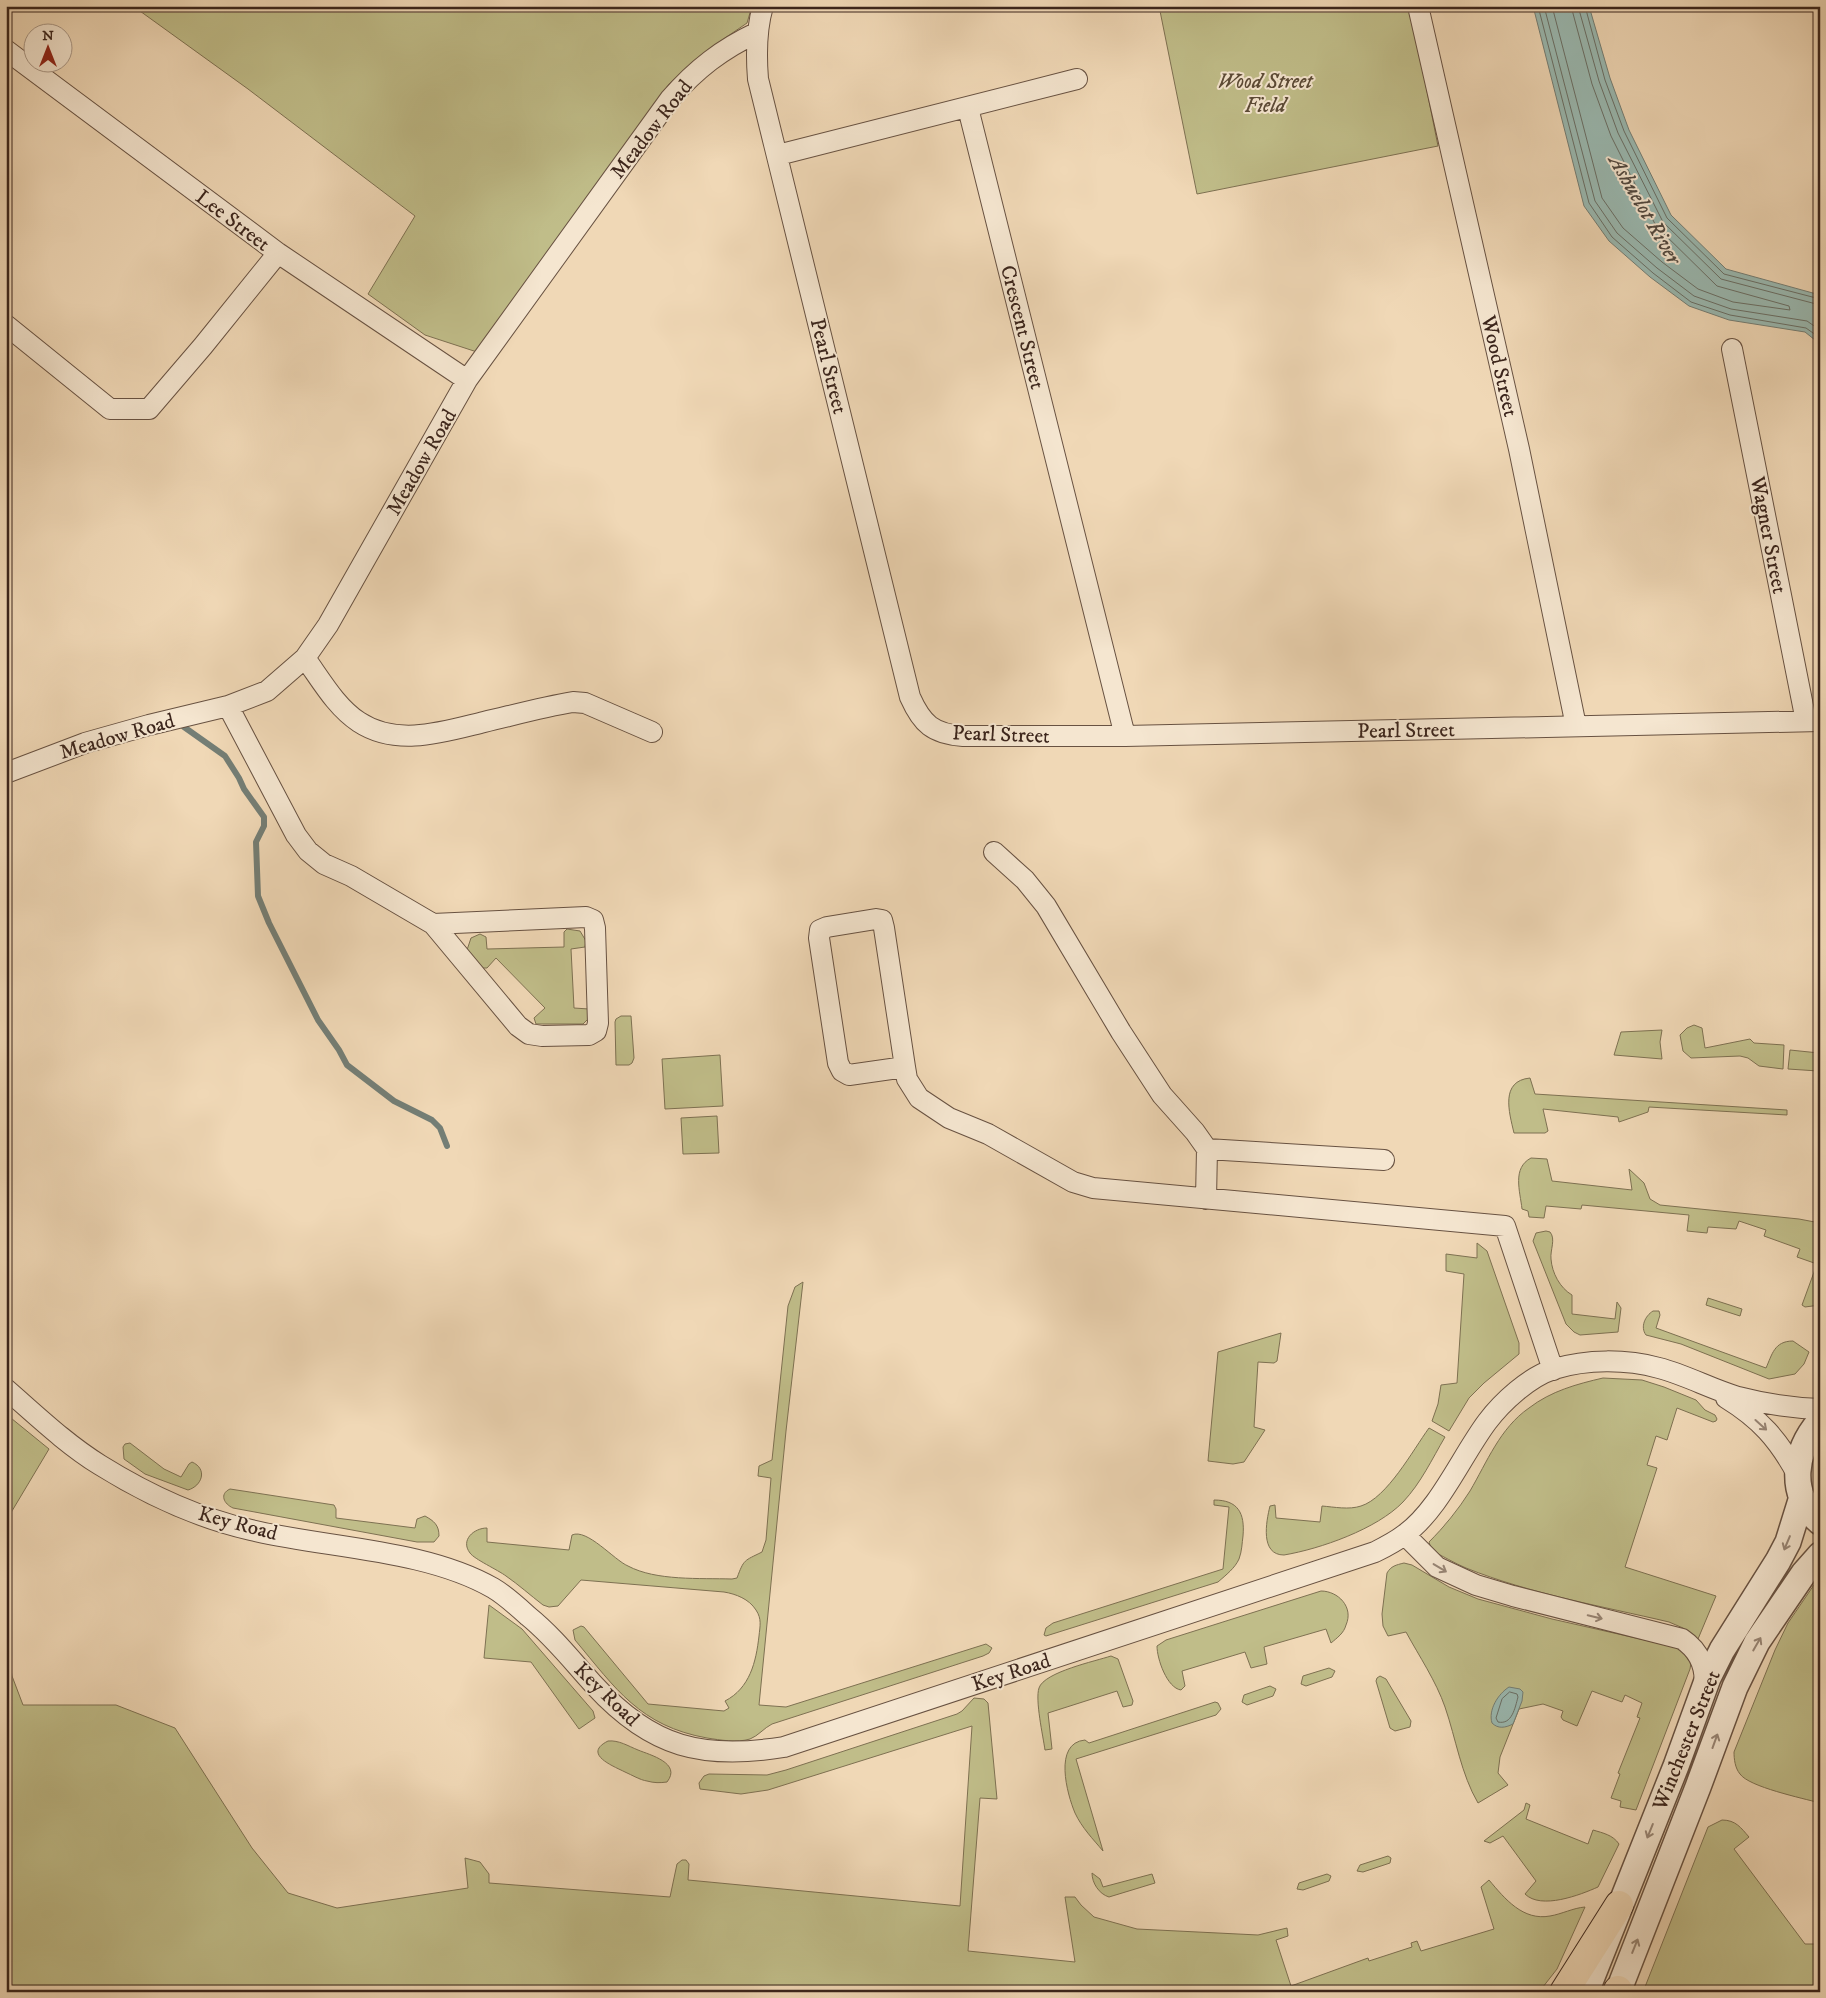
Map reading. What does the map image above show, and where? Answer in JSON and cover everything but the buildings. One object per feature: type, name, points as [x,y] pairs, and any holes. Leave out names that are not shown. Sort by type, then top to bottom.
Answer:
[{"type":"highway","points":[[1564,1992],[1619,1905]]},
{"type":"street","name":"Pearl Street","points":[[763,6],[756,57],[758,79],[910,697],[916,712],[927,725],[946,735],[963,736],[1125,736],[1813,721]]},
{"type":"street","name":"Wood Street","points":[[1418,6],[1519,450],[1576,726]]},
{"type":"street","name":"Meadow Road","points":[[6,773],[85,743],[228,706],[267,691],[305,658],[328,625],[468,380],[670,99],[688,79],[718,54],[732,44],[758,32]]},
{"type":"street","name":"Lee Street","points":[[6,50],[278,253],[468,380]]},
{"type":"street","points":[[778,155],[1077,79]]},
{"type":"street","name":"Crescent Street","points":[[968,108],[1125,736]]},
{"type":"street","points":[[6,325],[110,409],[150,409],[278,253]]},
{"type":"street","name":"Wagner Street","points":[[1732,350],[1813,721]]},
{"type":"street","points":[[305,658],[345,711],[359,722],[378,732],[404,736],[436,734],[573,702],[585,703],[652,732]]},
{"type":"street","points":[[228,706],[296,835],[308,851],[324,864],[351,876],[433,924],[518,1026],[529,1034],[542,1036],[589,1036],[596,1031],[598,1023],[595,928],[593,920],[586,916],[433,924]]},
{"type":"street","points":[[994,852],[1025,880],[1046,906],[1117,1024],[1162,1094],[1207,1149],[1206,1199]]},
{"type":"street","points":[[905,1067],[849,1075],[842,1071],[838,1063],[818,938],[820,930],[827,926],[876,919],[882,920],[907,1079],[919,1098],[949,1118],[997,1138],[1073,1182],[1092,1188],[1505,1226],[1553,1370]]},
{"type":"street","points":[[1207,1149],[1384,1160]]},
{"type":"street","name":"Key Road","points":[[6,1389],[57,1433],[100,1465],[146,1490],[196,1513],[250,1530],[424,1562],[493,1588],[548,1632],[620,1712],[648,1732],[672,1743],[724,1752],[752,1752],[784,1747],[1375,1552],[1400,1538],[1427,1512],[1486,1423],[1502,1404],[1522,1387],[1553,1370],[1588,1362],[1628,1362],[1660,1368],[1708,1386]]},
{"type":"street","points":[[1708,1386],[1737,1396],[1783,1406],[1820,1409]]},
{"type":"street","points":[[1708,1386],[1743,1409],[1772,1434],[1783,1448],[1813,1517],[1820,1522]]},
{"type":"street","name":"Winchester Street","points":[[1586,1992],[1619,1905],[1676,1766],[1703,1692],[1722,1650],[1785,1548],[1800,1485],[1800,1453],[1808,1434],[1820,1421]]},
{"type":"street","points":[[1400,1538],[1436,1567],[1476,1585],[1512,1596],[1682,1639],[1697,1652],[1702,1663],[1705,1680],[1703,1692]]},
{"type":"street","name":"Winchester Street","points":[[1618,1991],[1735,1687],[1757,1642],[1804,1573],[1820,1555]]},
{"type":"green space","points":[[133,6],[752,6],[747,23],[709,49],[669,84],[477,352],[425,335],[368,294],[415,216],[248,89]]},
{"type":"green space","name":"Wood Street Field","points":[[1159,6],[1410,6],[1438,146],[1197,194]]},
{"type":"green space","points":[[567,929],[580,931],[586,941],[585,947],[571,949],[574,1008],[589,1009],[590,1017],[583,1024],[536,1024],[534,1018],[545,1008],[496,958],[487,968],[483,968],[467,950],[471,938],[480,934],[486,937],[487,949],[564,947],[564,932]]},
{"type":"green space","points":[[621,1016],[631,1016],[634,1058],[629,1065],[616,1065],[615,1022]]},
{"type":"green space","points":[[1694,1025],[1702,1028],[1705,1048],[1750,1039],[1754,1043],[1784,1045],[1783,1069],[1759,1066],[1748,1058],[1740,1056],[1691,1058],[1683,1051],[1680,1035],[1687,1028]]},
{"type":"green space","points":[[1662,1030],[1660,1042],[1662,1059],[1614,1055],[1621,1032]]},
{"type":"green space","points":[[1790,1050],[1819,1053],[1818,1071],[1788,1069]]},
{"type":"green space","points":[[720,1055],[723,1106],[665,1109],[662,1059]]},
{"type":"green space","points":[[1530,1078],[1535,1094],[1787,1110],[1787,1115],[1649,1107],[1648,1112],[1619,1122],[1618,1117],[1543,1109],[1548,1131],[1545,1133],[1514,1133],[1509,1107],[1510,1091],[1520,1080]]},
{"type":"green space","points":[[717,1116],[719,1153],[683,1154],[681,1118]]},
{"type":"green space","points":[[1531,1158],[1547,1159],[1552,1181],[1632,1190],[1629,1169],[1644,1183],[1650,1199],[1660,1205],[1799,1219],[1820,1223],[1820,1305],[1805,1307],[1802,1305],[1817,1264],[1797,1257],[1800,1249],[1764,1236],[1766,1230],[1739,1221],[1736,1229],[1708,1227],[1707,1233],[1687,1231],[1689,1215],[1582,1205],[1581,1209],[1546,1206],[1544,1218],[1529,1217],[1528,1211],[1522,1209],[1519,1174],[1525,1162]]},
{"type":"green space","points":[[1550,1232],[1553,1238],[1551,1259],[1555,1275],[1560,1284],[1572,1295],[1572,1314],[1615,1319],[1617,1302],[1621,1308],[1618,1332],[1580,1335],[1566,1324],[1533,1241],[1536,1233]]},
{"type":"green space","points":[[1477,1243],[1487,1251],[1519,1343],[1519,1354],[1469,1398],[1449,1431],[1432,1421],[1438,1404],[1441,1385],[1457,1383],[1464,1274],[1446,1271],[1446,1254],[1477,1258]]},
{"type":"green space","points":[[803,1282],[759,1705],[786,1707],[986,1644],[992,1648],[989,1653],[983,1656],[772,1724],[750,1739],[734,1741],[707,1738],[664,1725],[631,1703],[575,1640],[573,1630],[581,1626],[584,1627],[648,1704],[724,1711],[729,1708],[725,1701],[734,1696],[746,1682],[754,1665],[760,1620],[758,1613],[750,1603],[738,1596],[724,1592],[581,1580],[558,1606],[549,1607],[543,1605],[506,1576],[472,1555],[467,1548],[468,1539],[473,1532],[487,1528],[487,1542],[569,1550],[572,1535],[578,1534],[593,1540],[622,1563],[639,1571],[678,1578],[737,1578],[745,1561],[762,1552],[766,1540],[771,1478],[758,1476],[759,1466],[772,1460],[788,1306],[795,1287]]},
{"type":"green space","points":[[1708,1298],[1742,1309],[1740,1316],[1706,1305]]},
{"type":"green space","points":[[1653,1311],[1659,1311],[1660,1315],[1656,1328],[1766,1368],[1772,1354],[1782,1343],[1793,1341],[1809,1352],[1804,1364],[1795,1374],[1769,1379],[1681,1344],[1646,1335],[1643,1329],[1644,1322]]},
{"type":"green space","points":[[1281,1333],[1277,1361],[1274,1363],[1258,1362],[1254,1427],[1265,1430],[1244,1462],[1233,1464],[1208,1461],[1218,1352]]},
{"type":"green space","points":[[1603,1378],[1642,1380],[1664,1387],[1696,1400],[1705,1410],[1715,1415],[1717,1419],[1713,1422],[1677,1408],[1667,1440],[1656,1436],[1647,1465],[1657,1468],[1625,1567],[1716,1596],[1698,1639],[1683,1628],[1669,1622],[1566,1599],[1516,1585],[1466,1568],[1432,1551],[1429,1542],[1461,1505],[1495,1446],[1510,1425],[1537,1402],[1546,1397],[1574,1386]]},
{"type":"green space","points":[[6,1414],[49,1449],[9,1516],[9,1566],[6,1570]]},
{"type":"green space","points":[[1429,1428],[1445,1437],[1415,1487],[1392,1512],[1363,1529],[1331,1543],[1284,1555],[1276,1554],[1271,1550],[1266,1536],[1270,1506],[1275,1505],[1276,1518],[1320,1522],[1322,1506],[1352,1508],[1361,1506],[1371,1501],[1390,1484]]},
{"type":"green space","points":[[130,1443],[164,1469],[181,1477],[192,1462],[200,1469],[200,1481],[188,1490],[145,1474],[124,1459],[123,1447],[125,1444]]},
{"type":"green space","points":[[230,1489],[334,1505],[336,1518],[415,1528],[417,1519],[425,1516],[435,1524],[439,1536],[434,1542],[417,1542],[233,1508],[224,1499],[225,1494]]},
{"type":"green space","points":[[1214,1500],[1229,1502],[1234,1505],[1238,1509],[1243,1521],[1242,1547],[1239,1559],[1233,1568],[1218,1582],[1046,1636],[1044,1635],[1046,1628],[1053,1623],[1223,1569],[1229,1507],[1214,1505]]},
{"type":"green space","points":[[1404,1563],[1412,1565],[1449,1587],[1478,1599],[1552,1619],[1680,1648],[1691,1663],[1690,1669],[1636,1810],[1620,1807],[1621,1801],[1611,1798],[1620,1774],[1618,1773],[1640,1718],[1637,1717],[1642,1703],[1625,1695],[1622,1702],[1592,1691],[1577,1726],[1563,1720],[1561,1717],[1563,1711],[1543,1704],[1519,1709],[1500,1757],[1498,1773],[1508,1785],[1478,1803],[1467,1780],[1445,1707],[1432,1678],[1406,1632],[1388,1636],[1383,1626],[1382,1614],[1387,1573],[1394,1566]]},
{"type":"green space","points":[[1820,1576],[1820,1803],[1777,1792],[1745,1779],[1737,1769],[1734,1752],[1775,1650],[1788,1623]]},
{"type":"green space","points":[[1321,1591],[1338,1597],[1343,1601],[1348,1612],[1344,1630],[1331,1643],[1326,1629],[1264,1647],[1267,1664],[1251,1668],[1245,1652],[1182,1671],[1185,1686],[1181,1690],[1176,1688],[1167,1679],[1161,1665],[1157,1646],[1166,1640]]},
{"type":"green space","points":[[489,1605],[522,1629],[593,1711],[595,1718],[579,1729],[531,1662],[484,1658]]},
{"type":"green space","points":[[6,1635],[12,1676],[23,1705],[116,1705],[175,1728],[252,1848],[288,1893],[337,1908],[468,1888],[465,1858],[480,1862],[489,1874],[489,1883],[670,1897],[677,1864],[682,1860],[686,1860],[689,1864],[688,1880],[960,1906],[972,1726],[768,1790],[741,1794],[700,1789],[699,1783],[704,1776],[709,1774],[767,1775],[786,1770],[957,1714],[974,1698],[984,1699],[988,1703],[997,1799],[980,1798],[968,1951],[1075,1962],[1065,1897],[1075,1897],[1094,1917],[1137,1929],[1258,1935],[1287,1928],[1288,1936],[1276,1940],[1291,1986],[1368,1958],[1369,1961],[1412,1947],[1411,1943],[1417,1941],[1421,1951],[1494,1929],[1481,1887],[1489,1880],[1515,1907],[1531,1915],[1540,1917],[1550,1916],[1585,1907],[1557,1969],[1539,1992],[6,1992]]},
{"type":"green space","points":[[1111,1656],[1118,1659],[1133,1701],[1132,1705],[1123,1707],[1117,1691],[1048,1713],[1052,1749],[1045,1750],[1038,1701],[1039,1688],[1043,1682],[1060,1672]]},
{"type":"green space","points":[[1329,1668],[1335,1671],[1332,1677],[1306,1686],[1301,1684],[1303,1676]]},
{"type":"green space","points":[[1380,1676],[1386,1679],[1411,1721],[1410,1727],[1395,1731],[1390,1728],[1376,1681]]},
{"type":"green space","points":[[1270,1686],[1276,1689],[1273,1696],[1247,1705],[1242,1702],[1244,1695]]},
{"type":"green space","points":[[1215,1702],[1218,1703],[1221,1709],[1216,1715],[1076,1759],[1103,1851],[1081,1824],[1072,1805],[1065,1770],[1069,1750],[1075,1743],[1085,1740],[1089,1743]]},
{"type":"green space","points":[[608,1741],[616,1741],[663,1761],[668,1765],[671,1775],[667,1782],[642,1780],[607,1763],[599,1755],[598,1750]]},
{"type":"green space","points":[[1526,1803],[1530,1805],[1526,1819],[1588,1844],[1593,1830],[1608,1835],[1617,1841],[1619,1844],[1598,1887],[1561,1900],[1541,1901],[1532,1899],[1525,1894],[1536,1881],[1503,1836],[1490,1843],[1484,1841],[1524,1810]]},
{"type":"green space","points":[[1722,1820],[1735,1823],[1749,1837],[1734,1849],[1805,1944],[1820,1944],[1820,1992],[1643,1992],[1708,1827]]},
{"type":"green space","points":[[1388,1856],[1391,1858],[1390,1863],[1363,1872],[1357,1871],[1360,1865]]},
{"type":"green space","points":[[1092,1873],[1100,1879],[1103,1887],[1152,1874],[1155,1883],[1109,1897],[1097,1888],[1093,1881]]},
{"type":"green space","points":[[1327,1874],[1331,1876],[1329,1881],[1303,1890],[1297,1889],[1299,1883]]},
{"type":"water","name":"Ashuelot River","points":[[1533,6],[1589,6],[1610,78],[1629,130],[1671,215],[1726,269],[1820,295],[1820,344],[1805,332],[1729,320],[1689,306],[1650,277],[1609,241],[1584,206]]},
{"type":"water","points":[[1509,1687],[1520,1689],[1523,1692],[1522,1701],[1513,1724],[1499,1727],[1492,1723],[1491,1713],[1498,1698]]},
{"type":"waterway","points":[[184,727],[225,756],[244,789],[264,817],[264,826],[256,842],[258,896],[269,923],[318,1020],[347,1065],[394,1101],[432,1120],[440,1128],[447,1146]]}]
